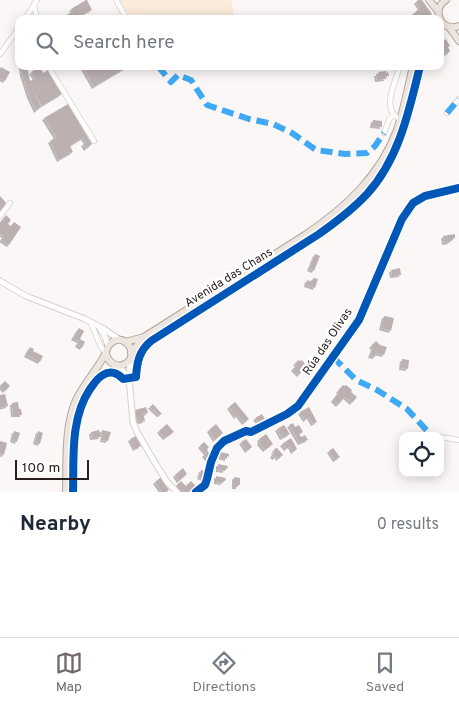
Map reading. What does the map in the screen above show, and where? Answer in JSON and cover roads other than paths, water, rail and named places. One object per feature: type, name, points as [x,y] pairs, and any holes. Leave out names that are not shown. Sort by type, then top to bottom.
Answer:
[{"type":"main road","points":[[429,0],[438,15]]},
{"type":"main road","points":[[439,15],[440,6],[446,0]]},
{"type":"main road","points":[[445,27],[459,26]]},
{"type":"main road","points":[[445,27],[459,40]]},
{"type":"main road","name":"Avenida das Chans","points":[[107,349],[114,341],[144,337],[305,235],[339,210],[359,191],[378,167],[390,147],[400,119],[412,70]]},
{"type":"main road","name":"Avenida das Chans","points":[[93,373],[109,365],[127,363],[144,337]]},
{"type":"main road","points":[[122,341],[130,347],[131,356]]},
{"type":"main road","points":[[107,349],[108,359],[116,365]]},
{"type":"main road","points":[[66,492],[67,445],[70,418],[80,392],[107,349]]},
{"type":"street","points":[[116,0],[125,15]]},
{"type":"street","points":[[27,15],[35,2]]},
{"type":"street","points":[[35,2],[37,15]]},
{"type":"street","points":[[0,54],[15,34]]},
{"type":"street","points":[[0,43],[5,48]]},
{"type":"street","points":[[51,70],[94,141]]},
{"type":"street","points":[[399,70],[390,100],[393,115],[400,119]]},
{"type":"street","points":[[447,113],[459,99]]},
{"type":"street","points":[[384,133],[393,115]]},
{"type":"street","name":"Rúa das Olivas","points":[[196,492],[204,485],[210,462],[217,448],[224,441],[246,431],[251,432],[287,414],[298,406],[358,320],[402,219],[413,203],[425,196],[459,188]]},
{"type":"street","points":[[0,216],[10,203]]},
{"type":"street","points":[[0,282],[26,296],[90,322],[122,341]]},
{"type":"street","points":[[90,322],[102,349],[107,349],[104,334],[98,326]]},
{"type":"street","points":[[131,356],[129,378],[135,427],[163,475],[176,492]]},
{"type":"street","points":[[116,365],[129,378]]},
{"type":"street","points":[[444,438],[459,440]]}]
